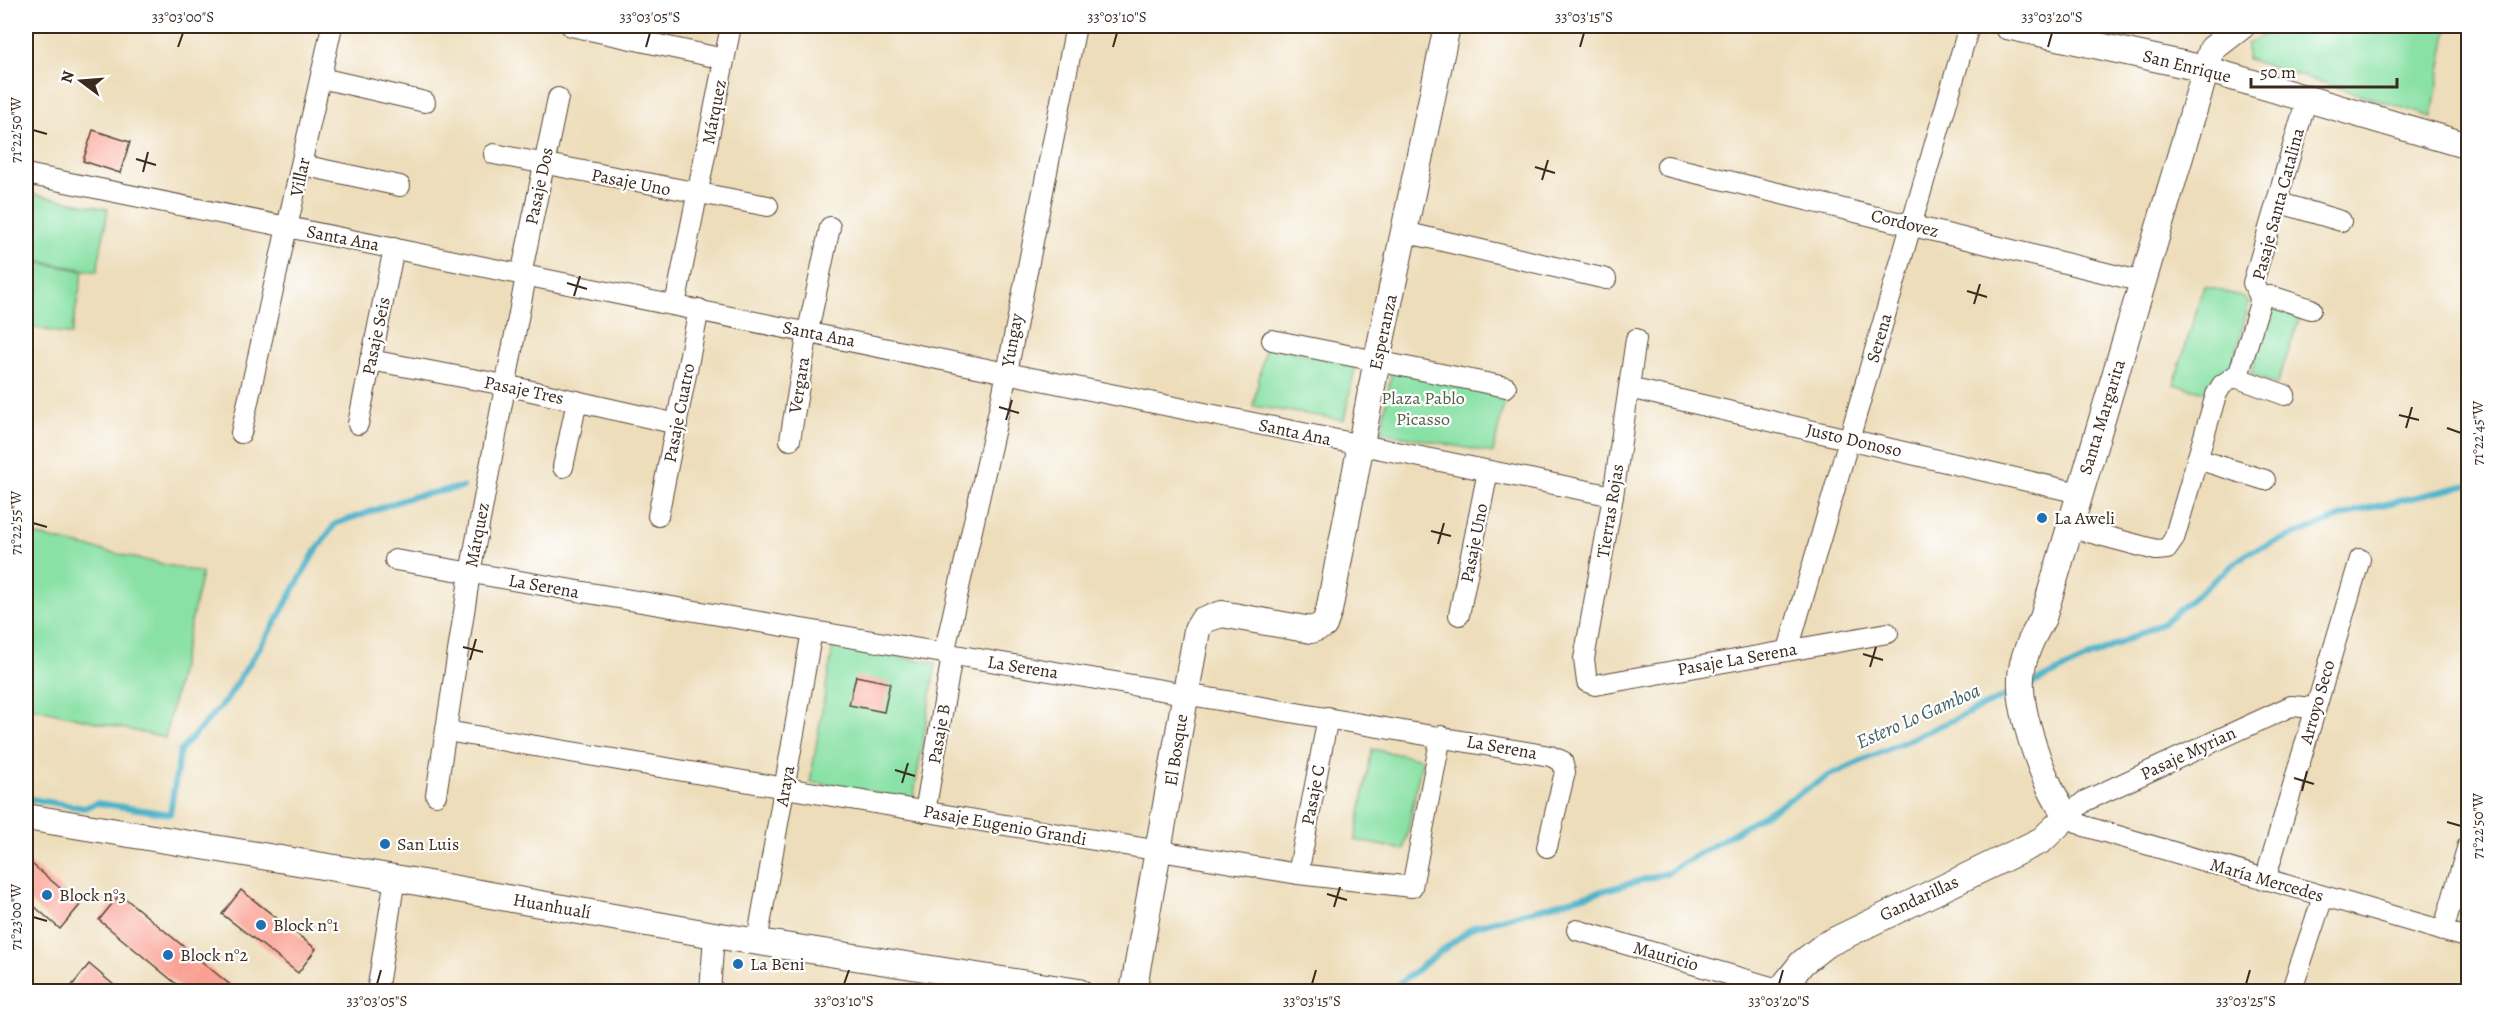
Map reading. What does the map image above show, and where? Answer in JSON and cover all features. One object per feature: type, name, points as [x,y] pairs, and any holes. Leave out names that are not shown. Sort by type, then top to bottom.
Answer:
[{"type":"street","name":"Villar","points":[[241,433],[289,228],[332,26]]},
{"type":"street","points":[[571,26],[724,59]]},
{"type":"street","name":"Márquez","points":[[675,305],[731,26]]},
{"type":"street","name":"Yungay","points":[[948,655],[1076,26]]},
{"type":"street","name":"Esperanza","points":[[1311,630],[1323,625],[1329,611],[1377,360],[1447,26]]},
{"type":"street","name":"Serena","points":[[1788,650],[1969,26]]},
{"type":"street","name":"Santa Margarita","points":[[2067,816],[2050,790],[2023,704],[2022,670],[2027,648],[2043,618],[2205,69],[2212,49],[2242,26]]},
{"type":"street","name":"San Enrique","points":[[2022,27],[2205,69],[2469,146]]},
{"type":"street","points":[[321,78],[425,102]]},
{"type":"street","name":"Pasaje Dos","points":[[524,275],[543,165],[558,98]]},
{"type":"street","name":"Pasaje Santa Catalina","points":[[2070,527],[2156,549],[2167,549],[2174,539],[2216,395],[2222,385],[2239,373],[2260,297],[2253,282],[2307,98]]},
{"type":"street","name":"Pasaje Uno","points":[[494,154],[698,195],[768,206]]},
{"type":"street","points":[[302,165],[400,186]]},
{"type":"street","name":"Cordovez","points":[[1667,166],[2143,282]]},
{"type":"street","name":"Santa Ana","points":[[26,174],[1613,496]]},
{"type":"street","points":[[2277,202],[2341,221]]},
{"type":"street","name":"Vergara","points":[[790,440],[808,331],[830,227]]},
{"type":"street","points":[[1404,232],[1606,279]]},
{"type":"street","name":"Pasaje Seis","points":[[358,424],[394,248]]},
{"type":"street","name":"Márquez","points":[[436,795],[470,573],[524,275]]},
{"type":"street","points":[[2260,297],[2271,296],[2310,309]]},
{"type":"street","name":"Pasaje Cuatro","points":[[658,516],[699,309]]},
{"type":"street","name":"Tierras Rojas","points":[[1587,682],[1584,659],[1613,496],[1636,339]]},
{"type":"street","points":[[1272,340],[1506,387]]},
{"type":"street","name":"Pasaje Tres","points":[[370,360],[505,385],[677,424]]},
{"type":"street","points":[[2235,377],[2285,395]]},
{"type":"street","name":"Justo Donoso","points":[[1629,388],[2079,492]]},
{"type":"street","points":[[563,467],[577,401]]},
{"type":"street","points":[[2197,459],[2265,480]]},
{"type":"street","name":"Pasaje Uno","points":[[1459,615],[1488,471]]},
{"type":"street","name":"Arroyo Seco","points":[[2265,880],[2360,559]]},
{"type":"street","name":"La Serena","points":[[395,560],[1550,756],[1562,761],[1565,772],[1547,847]]},
{"type":"street","name":"El Bosque","points":[[1133,992],[1160,851],[1197,630],[1203,620],[1212,615],[1222,614],[1311,630]]},
{"type":"street","name":"Araya","points":[[757,942],[812,631]]},
{"type":"street","name":"Pasaje La Serena","points":[[1587,682],[1594,685],[1888,633]]},
{"type":"street","name":"Pasaje B","points":[[925,812],[948,655]]},
{"type":"street","name":"Pasaje Myrian","points":[[2067,816],[2085,801],[2291,706],[2315,708]]},
{"type":"street","name":"Pasaje C","points":[[1298,873],[1328,717]]},
{"type":"street","name":"Pasaje Eugenio Grandi","points":[[446,731],[1160,851],[1298,873],[1412,887],[1441,736]]},
{"type":"street","name":"María Mercedes","points":[[2067,816],[2084,826],[2469,938]]},
{"type":"street","name":"Gandarillas","points":[[1782,991],[1802,963],[1825,945],[2042,840],[2067,816]]},
{"type":"street","name":"Huanhualí","points":[[26,817],[395,878],[714,935],[1063,990]]},
{"type":"street","points":[[2443,931],[2469,845]]},
{"type":"street","points":[[377,992],[395,878]]},
{"type":"street","points":[[2291,992],[2323,897]]},
{"type":"street","name":"Mauricio","points":[[1577,930],[1782,991]]},
{"type":"street","points":[[710,992],[714,935]]},
{"type":"green space","points":[[2280,26],[2448,26],[2432,117],[2247,59],[2247,44]]},
{"type":"green space","points":[[26,193],[108,209],[97,272],[26,259]]},
{"type":"green space","points":[[26,260],[83,271],[71,335],[26,326]]},
{"type":"green space","points":[[2204,286],[2243,297],[2249,304],[2231,371],[2214,379],[2209,393],[2174,384]]},
{"type":"green space","points":[[2270,305],[2301,314],[2277,385],[2251,374]]},
{"type":"green space","name":"Plaza Pablo Picasso","points":[[1266,346],[1356,363],[1344,420],[1253,406]]},
{"type":"green space","name":"Plaza Pablo Picasso","points":[[1392,369],[1506,394],[1493,453],[1381,432]]},
{"type":"green space","points":[[26,533],[202,573],[165,738],[26,706]]},
{"type":"green space","points":[[833,646],[936,663],[913,800],[810,782]]},
{"type":"green space","points":[[1372,749],[1422,759],[1404,850],[1355,840]]},
{"type":"building","points":[[93,130],[130,142],[120,173],[83,161]]},
{"type":"building","points":[[856,676],[890,683],[884,712],[849,705]]},
{"type":"building","name":"Block n°3","points":[[26,859],[80,905],[60,929],[26,899]]},
{"type":"building","name":"Block n°1","points":[[241,890],[316,949],[298,973],[222,914]]},
{"type":"building","name":"Block n°2","points":[[120,894],[239,992],[186,992],[99,920]]},
{"type":"building","points":[[89,964],[122,992],[67,992]]},
{"type":"waterway","name":"Estero Lo Gamboa","points":[[2027,686],[2163,623],[2247,553],[2356,511],[2468,485]]},
{"type":"waterway","points":[[26,798],[84,808],[97,803],[170,814],[180,751],[227,699],[275,623],[313,555],[335,524],[411,497],[463,487]]},
{"type":"waterway","name":"Estero Lo Gamboa","points":[[1388,992],[1473,927],[1667,873],[1830,775],[2015,692]]},
{"type":"place","name":"La Aweli","points":[[2042,518]]},
{"type":"place","name":"San Luis","points":[[385,844]]},
{"type":"place","name":"Block n°3","points":[[47,895]]},
{"type":"place","name":"Block n°1","points":[[261,925]]},
{"type":"place","name":"Block n°2","points":[[168,955]]},
{"type":"place","name":"La Beni","points":[[738,964]]}]
